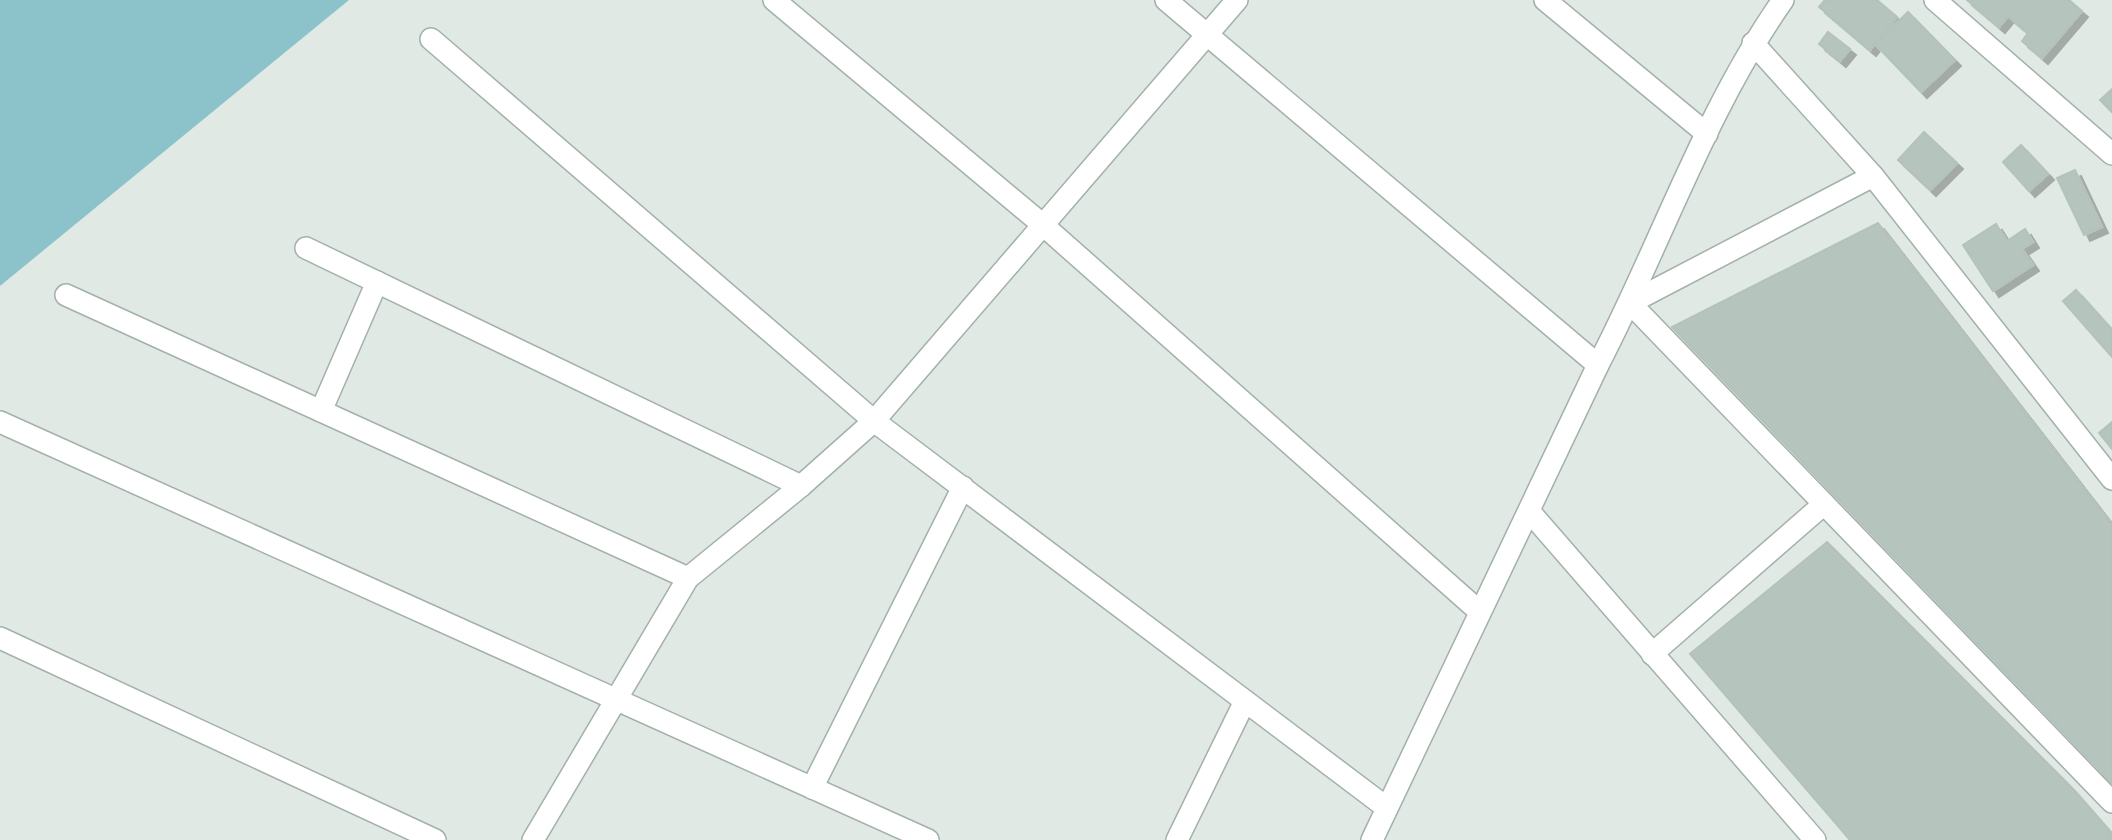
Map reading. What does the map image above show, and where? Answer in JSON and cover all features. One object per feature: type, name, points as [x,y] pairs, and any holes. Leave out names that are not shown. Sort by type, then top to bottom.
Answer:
[{"type":"street","points":[[774,0],[1043,225],[1480,612]]},
{"type":"street","points":[[1166,0],[1598,365]]},
{"type":"street","points":[[533,840],[688,579],[801,486],[874,421],[1237,0]]},
{"type":"street","points":[[1545,0],[1707,134]]},
{"type":"street","points":[[1372,840],[1630,303],[1707,134],[1753,43],[1783,0]]},
{"type":"street","points":[[1935,0],[2112,154]]},
{"type":"street","points":[[430,38],[874,421],[1387,808]]},
{"type":"street","points":[[1753,43],[1873,176],[2112,479]]},
{"type":"street","points":[[1630,303],[1873,176]]},
{"type":"street","points":[[306,248],[801,486]]},
{"type":"street","points":[[321,411],[377,282]]},
{"type":"street","points":[[66,295],[688,579]]},
{"type":"street","points":[[1630,303],[2112,802]]},
{"type":"street","points":[[0,422],[812,788],[916,838]]},
{"type":"street","points":[[812,788],[963,488]]},
{"type":"street","points":[[1652,654],[1824,504]]},
{"type":"street","points":[[1529,511],[1815,840]]},
{"type":"street","points":[[0,638],[435,840]]},
{"type":"street","points":[[1177,840],[1245,701]]},
{"type":"water","points":[[0,0],[349,0],[0,286]]},
{"type":"building","points":[[1825,0],[1877,0],[1897,17],[1870,50],[1819,7]]},
{"type":"building","points":[[1967,0],[2069,0],[2082,11],[2042,58],[2022,41],[2028,33],[2008,16],[1999,27]]},
{"type":"building","points":[[1908,12],[1955,60],[1921,92],[1875,44]]},
{"type":"building","points":[[1828,32],[1850,49],[1840,61],[1819,44]]},
{"type":"building","points":[[2112,89],[2112,112],[2100,100]]},
{"type":"building","points":[[1924,132],[1957,163],[1930,190],[1898,160]]},
{"type":"building","points":[[2021,145],[2048,174],[2029,191],[2003,162]]},
{"type":"building","points":[[2075,170],[2102,227],[2084,235],[2057,178]]},
{"type":"building","points":[[1878,223],[2112,525],[2112,783],[1672,327]]},
{"type":"building","points":[[1996,224],[2007,241],[2025,229],[2033,242],[2022,249],[2033,265],[1993,291],[1963,245]]},
{"type":"building","points":[[2076,290],[2112,330],[2112,357],[2063,301]]},
{"type":"building","points":[[2112,422],[2112,449],[2099,433]]},
{"type":"building","points":[[1827,542],[2070,786],[2112,834],[2112,840],[1850,840],[1690,654]]}]
